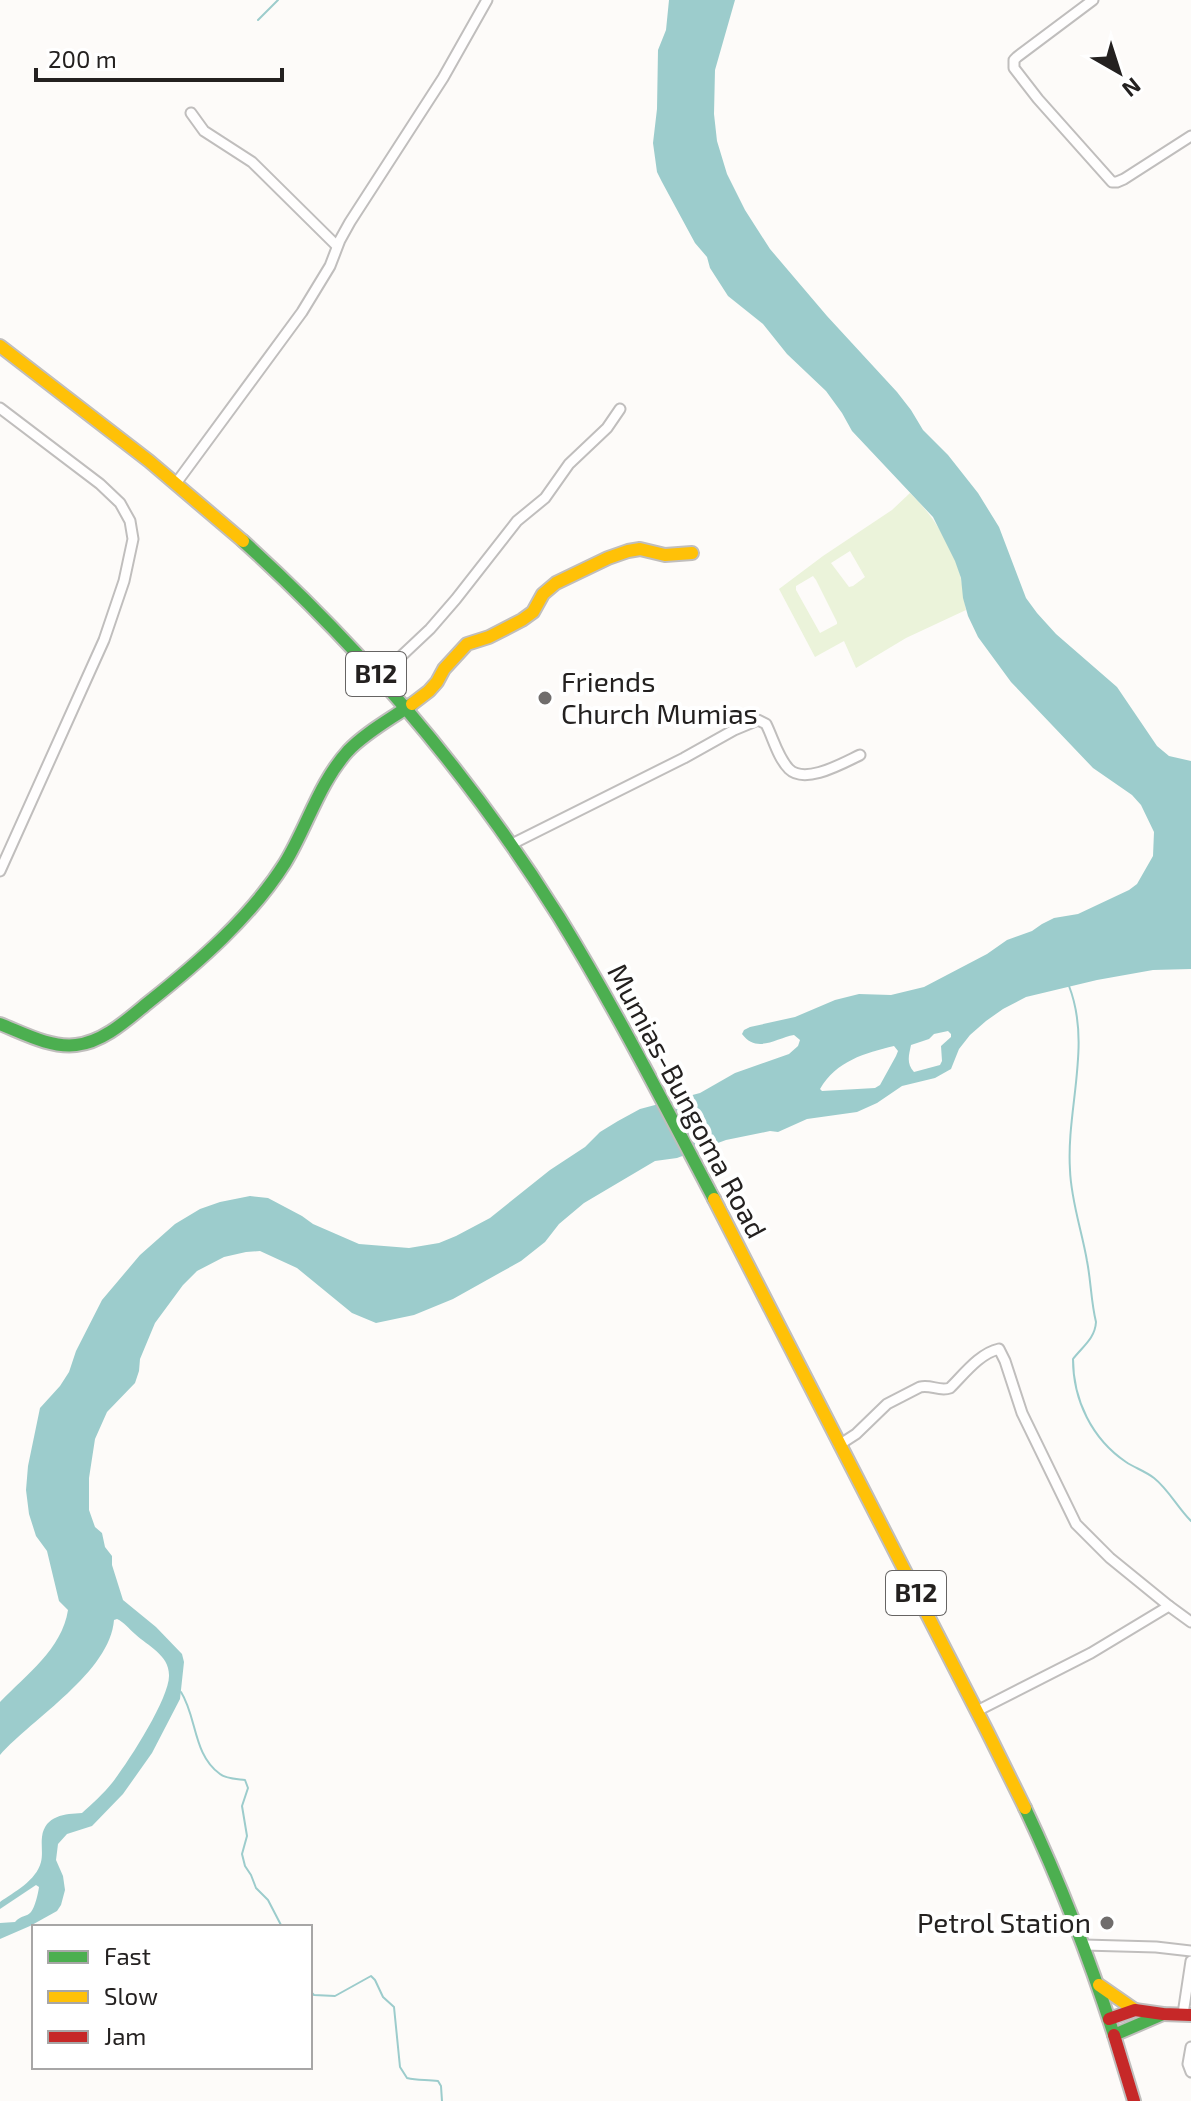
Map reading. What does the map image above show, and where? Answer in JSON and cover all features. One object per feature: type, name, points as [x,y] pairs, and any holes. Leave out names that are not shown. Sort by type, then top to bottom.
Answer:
[{"type":"main road","name":"Mumias-Bungoma Road","points":[[0,346],[177,482],[313,609],[405,709],[510,845],[575,943],[694,1161],[977,1711],[1046,1852],[1099,1985],[1134,2101]]},
{"type":"main road","points":[[0,1024],[60,1045],[78,1045],[118,1027],[151,1003],[220,941],[272,883],[325,784],[347,752],[435,685],[444,669],[467,644],[489,637],[530,615],[543,594],[567,577],[628,551],[640,549],[672,556],[692,553]]},
{"type":"main road","points":[[1099,1985],[1135,2010],[1187,2015]]},
{"type":"main road","points":[[1109,2019],[1135,2010]]},
{"type":"main road","points":[[1114,2035],[1163,2014]]},
{"type":"street","points":[[177,482],[302,312],[330,266],[350,222],[443,78],[487,0]]},
{"type":"street","points":[[1093,0],[1017,57],[1014,68],[1112,182],[1131,175],[1191,136]]},
{"type":"street","points":[[191,113],[204,131],[252,162],[337,246]]},
{"type":"street","points":[[0,408],[100,484],[120,503],[130,521],[133,539],[124,581],[104,640],[0,871]]},
{"type":"street","points":[[378,678],[430,629],[517,521],[545,498],[569,464],[607,428],[620,409]]},
{"type":"street","points":[[510,845],[758,720],[766,724],[784,763],[790,771],[800,776],[824,771],[860,755]]},
{"type":"street","points":[[839,1445],[856,1434],[887,1404],[920,1387],[950,1388],[985,1355],[999,1349],[1022,1413],[1076,1524],[1110,1558],[1191,1622]]},
{"type":"street","points":[[977,1711],[1091,1653],[1169,1606]]},
{"type":"street","points":[[1084,1945],[1191,1951]]},
{"type":"street","points":[[1187,2015],[1191,1961]]},
{"type":"street","points":[[1191,2047],[1188,2064],[1191,2072]]},
{"type":"green space","points":[[910,493],[934,521],[958,568],[966,610],[906,638],[856,668],[844,641],[815,657],[779,589],[892,510]],"holes":[[[850,551],[865,577],[849,587],[831,563]],[[813,576],[837,622],[820,633],[796,590],[796,586]]]},
{"type":"water","points":[[669,0],[735,0],[715,70],[714,114],[717,141],[727,174],[745,210],[770,249],[897,392],[923,430],[978,493],[999,527],[1026,598],[1037,613],[1056,634],[1117,687],[1157,746],[1169,756],[1191,761],[1191,969],[1153,970],[1026,997],[1003,1009],[970,1035],[959,1049],[951,1069],[935,1078],[902,1086],[857,1112],[807,1119],[778,1132],[726,1140],[677,1158],[655,1161],[584,1203],[521,1261],[453,1299],[414,1315],[376,1323],[352,1313],[297,1268],[260,1251],[224,1257],[197,1271],[155,1323],[140,1359],[135,1383],[107,1412],[95,1439],[89,1478],[89,1510],[112,1556],[123,1600],[182,1654],[180,1699],[152,1753],[123,1794],[92,1826],[67,1834],[58,1844],[56,1860],[65,1890],[57,1911],[0,1939],[0,1923],[15,1922],[34,1907],[39,1887],[36,1885],[0,1909],[0,1902],[24,1885],[38,1869],[47,1824],[63,1815],[82,1813],[109,1787],[146,1730],[167,1685],[168,1668],[162,1656],[122,1622],[114,1620],[109,1639],[85,1676],[0,1755],[0,1702],[51,1649],[68,1610],[59,1601],[47,1551],[36,1536],[29,1514],[26,1490],[28,1466],[40,1408],[69,1372],[102,1300],[140,1255],[175,1224],[200,1209],[250,1196],[268,1198],[313,1224],[359,1244],[409,1248],[439,1243],[490,1218],[618,1121],[640,1109],[700,1093],[735,1073],[789,1054],[800,1040],[794,1035],[767,1043],[754,1043],[742,1034],[744,1030],[795,1017],[835,1000],[859,994],[891,995],[924,987],[1007,940],[1032,931],[1054,918],[1078,914],[1129,890],[1137,884],[1153,856],[1154,832],[1141,805],[1132,795],[1093,768],[1011,682],[978,637],[968,616],[955,561],[933,517],[852,431],[826,391],[787,354],[763,324],[728,296],[710,268],[707,257],[695,243],[657,172],[653,143],[658,50],[666,30]],"holes":[[[948,1031],[951,1037],[941,1046],[940,1065],[914,1072],[909,1062],[911,1045]],[[894,1046],[898,1051],[896,1056],[880,1085],[875,1088],[820,1089],[843,1065],[862,1055]]]},
{"type":"waterway","points":[[258,20],[278,0]]},
{"type":"waterway","points":[[1069,986],[1078,1031],[1070,1147],[1071,1182],[1096,1322],[1091,1338],[1073,1359],[1076,1389],[1087,1417],[1103,1442],[1126,1462],[1159,1482],[1191,1521]]},
{"type":"waterway","points":[[181,1692],[200,1746],[211,1766],[225,1777],[245,1780],[248,1788],[242,1806],[247,1836],[242,1854],[256,1888],[268,1900],[281,1925]]},
{"type":"waterway","points":[[312,1993],[335,1996],[371,1976],[383,1997],[394,2007],[400,2067],[407,2078],[438,2081],[442,2101]]},
{"type":"traffic: fast","points":[[243,541],[373,672],[414,718],[490,815],[580,951],[714,1199]]},
{"type":"traffic: fast","points":[[0,1024],[37,1039],[76,1045],[106,1035],[124,1022],[186,971],[240,920],[285,863],[321,791],[348,751],[412,704]]},
{"type":"traffic: fast","points":[[1025,1808],[1073,1920],[1114,2035],[1163,2014]]},
{"type":"traffic: slow","points":[[0,346],[149,461],[243,541]]},
{"type":"traffic: slow","points":[[412,704],[429,691],[467,644],[522,620],[533,612],[543,594],[556,583],[628,551],[640,549],[665,555],[692,553]]},
{"type":"traffic: slow","points":[[714,1199],[1025,1808]]},
{"type":"traffic: slow","points":[[1099,1985],[1135,2010]]},
{"type":"traffic: jam","points":[[1109,2019],[1135,2010],[1191,2015]]},
{"type":"traffic: jam","points":[[1114,2035],[1134,2101]]},
{"type":"place","name":"Friends Church Mumias","points":[[545,698]]},
{"type":"place","name":"Petrol Station","points":[[1107,1923]]}]
